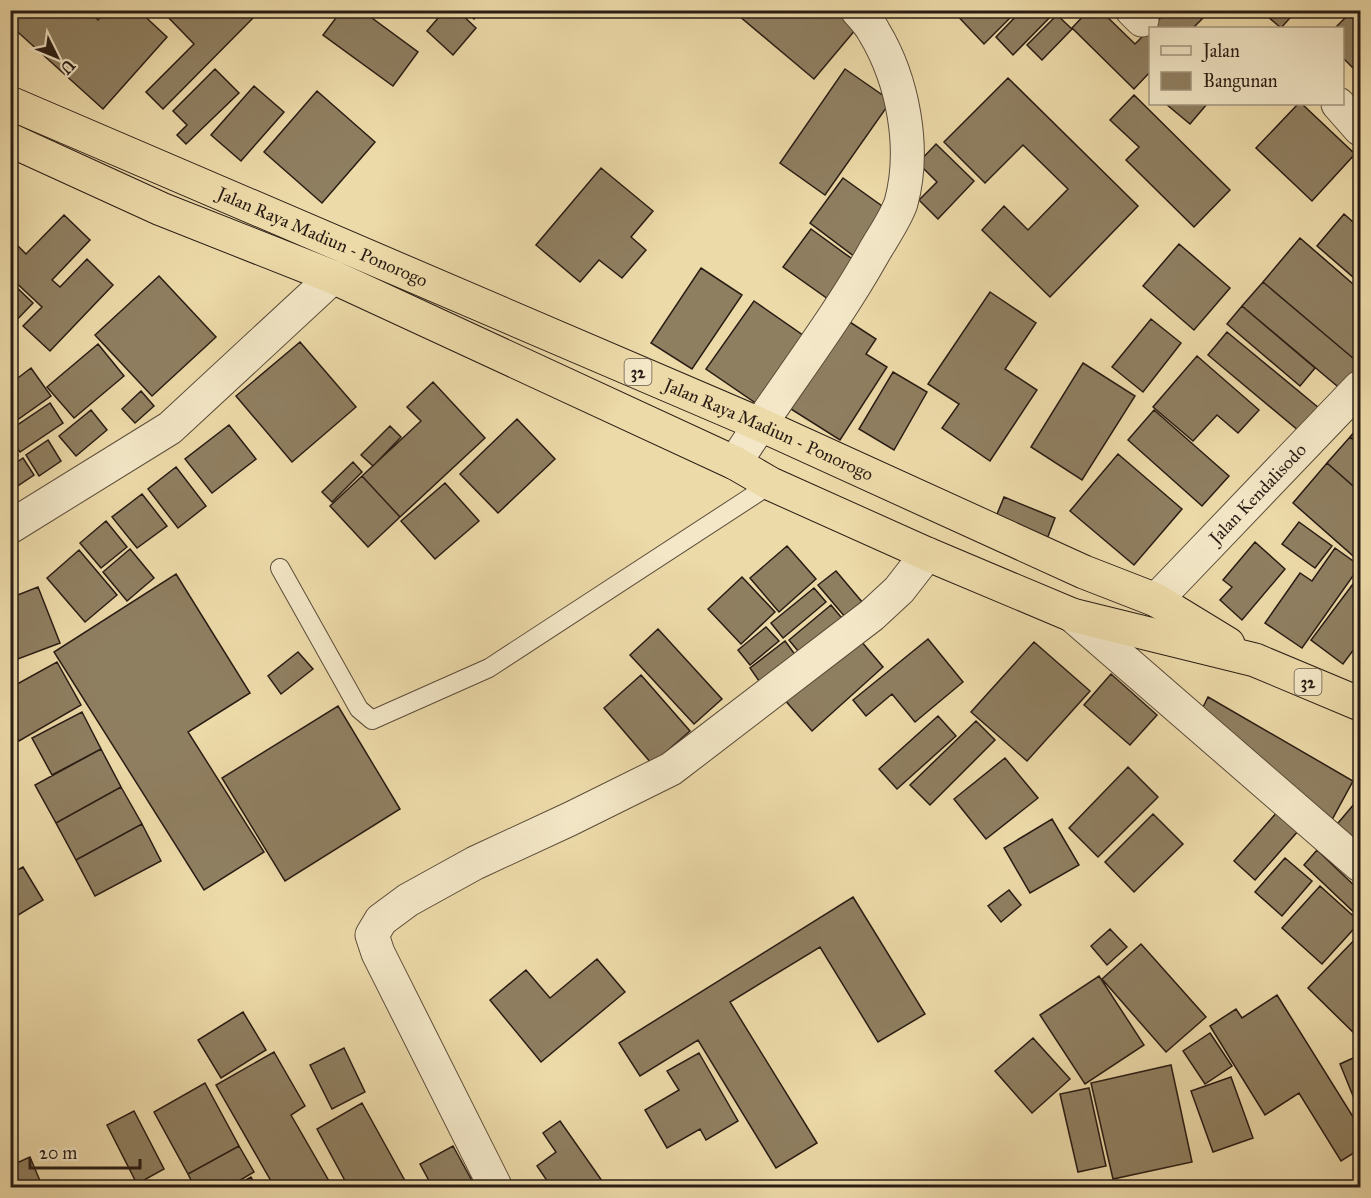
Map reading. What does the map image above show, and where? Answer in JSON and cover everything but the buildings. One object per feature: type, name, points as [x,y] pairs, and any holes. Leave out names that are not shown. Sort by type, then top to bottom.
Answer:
[{"type":"highway","name":"Jalan Raya Madiun - Ponorogo","points":[[10,103],[759,424],[1084,572],[1156,600],[1256,660],[1360,704]]},
{"type":"highway","name":"Jalan Raya Madiun - Ponorogo","points":[[10,140],[161,209],[333,277],[735,463],[771,484],[927,555],[1072,615],[1256,660]]},
{"type":"street","points":[[735,463],[759,424],[853,289],[900,206],[907,176],[907,142],[901,101],[890,64],[874,30],[858,10]]},
{"type":"street","points":[[1339,105],[1360,129]]},
{"type":"street","points":[[10,527],[170,428],[333,277]]},
{"type":"street","name":"Jalan Kendalisodo","points":[[1156,600],[1360,387]]},
{"type":"street","points":[[496,1188],[378,953],[372,935],[381,920],[408,900],[475,863],[671,769],[872,615],[899,590],[927,555]]},
{"type":"street","points":[[1072,615],[1360,865]]},
{"type":"lane","points":[[280,568],[359,709],[372,720],[489,668],[771,484]]}]
